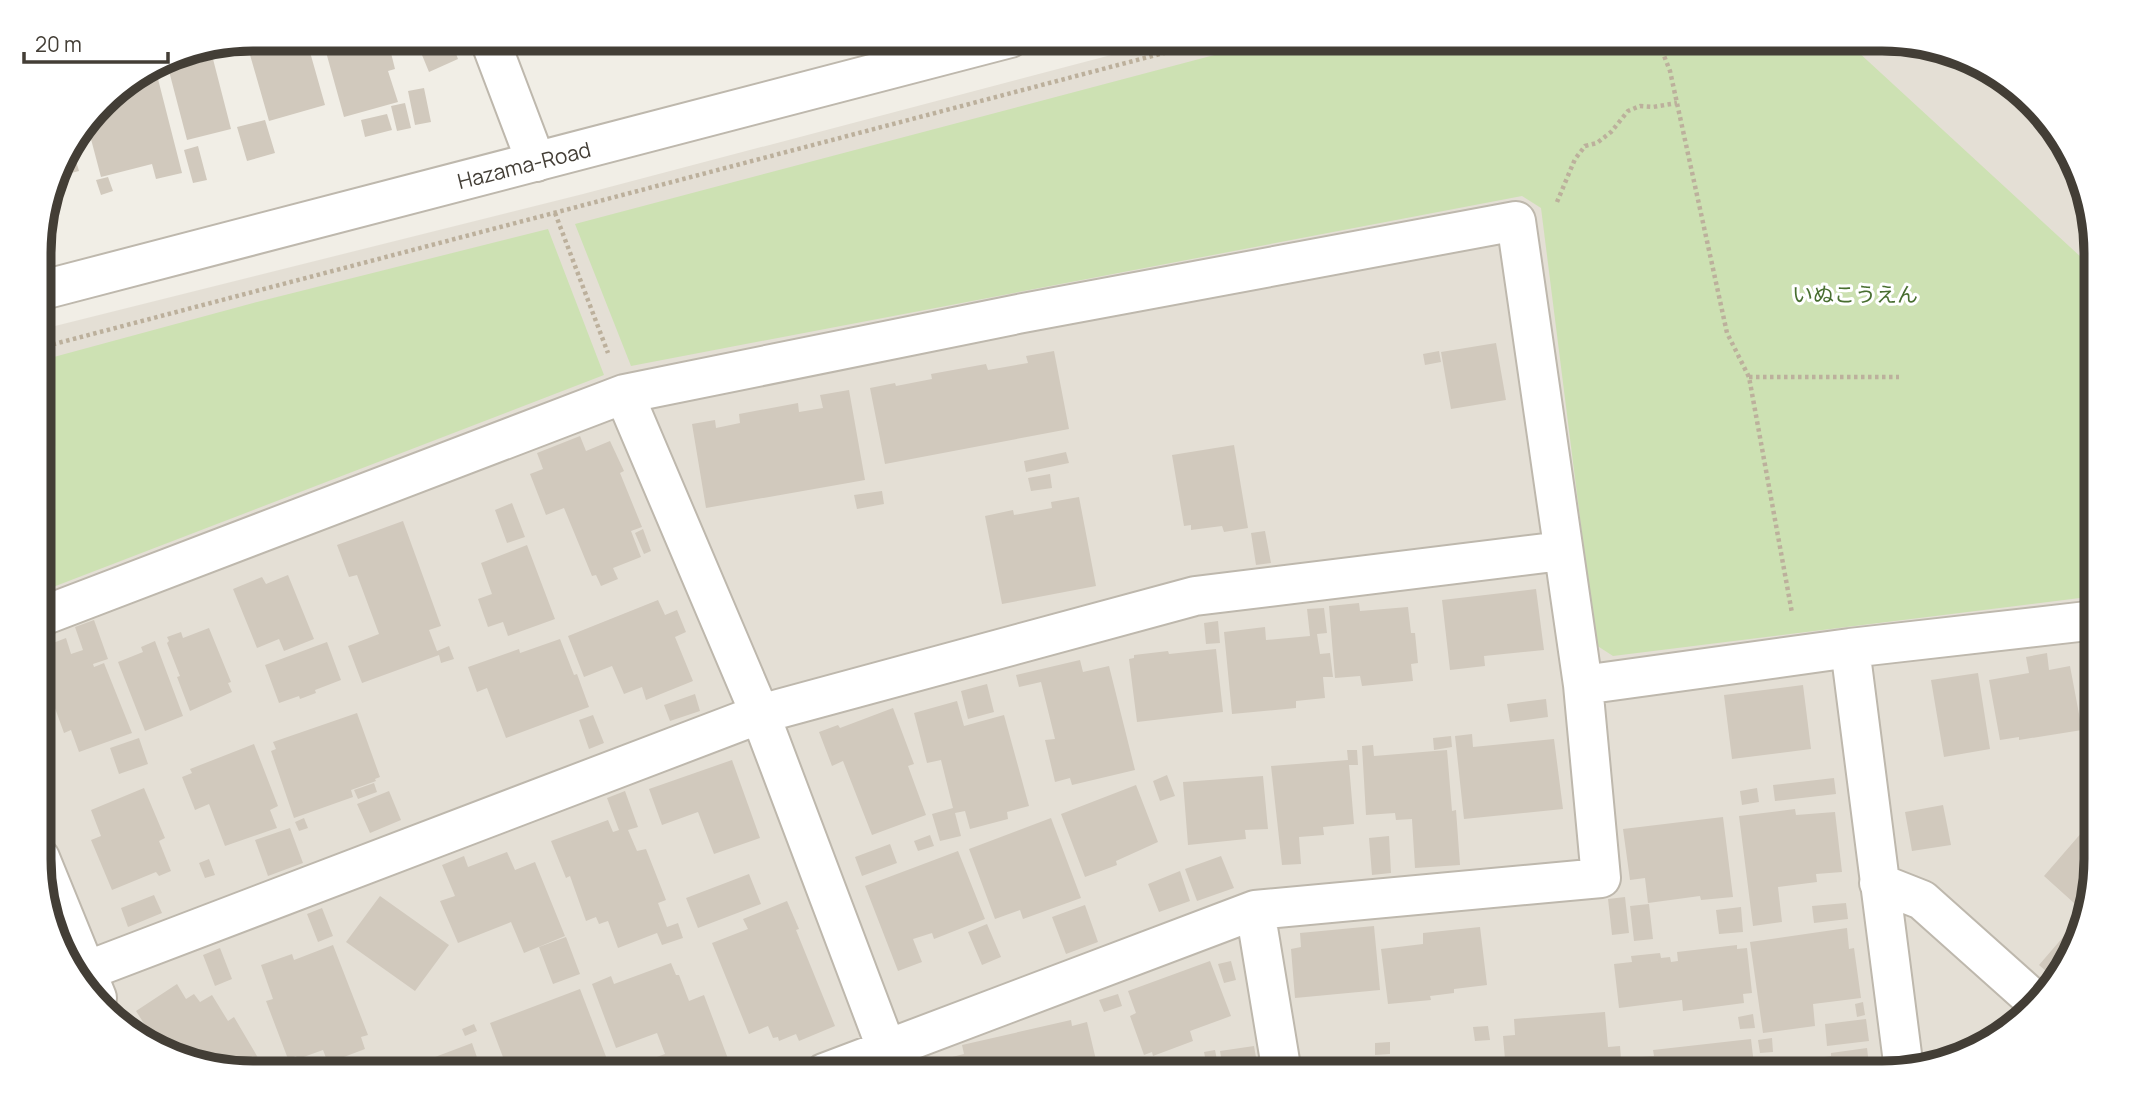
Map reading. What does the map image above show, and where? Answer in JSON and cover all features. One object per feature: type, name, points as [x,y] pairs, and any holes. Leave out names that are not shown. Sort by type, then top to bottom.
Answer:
[{"type":"street","points":[[494,51],[536,162]]},
{"type":"street","name":"Hazama-Road","points":[[51,288],[960,51]]},
{"type":"street","points":[[51,613],[624,394],[1018,314],[1516,221],[1583,685],[1601,878],[1255,910],[889,1061],[760,715],[624,394]]},
{"type":"street","points":[[94,983],[760,715],[1195,596],[1562,551]]},
{"type":"street","points":[[1583,685],[1850,648],[2084,621]]},
{"type":"street","points":[[1850,648],[1902,1060]]},
{"type":"street","points":[[1879,883],[1922,900],[2030,996]]},
{"type":"street","points":[[53,889],[89,976]]},
{"type":"street","points":[[1255,910],[1280,1061]]},
{"type":"path","points":[[51,345],[1172,51]]},
{"type":"path","points":[[1662,51],[1670,71],[1727,333],[1749,377],[1799,655]]},
{"type":"path","points":[[1517,225],[1549,214],[1554,209],[1575,159],[1586,146],[1597,143],[1611,132],[1628,111],[1640,106],[1677,103]]},
{"type":"path","points":[[555,213],[624,394]]},
{"type":"path","points":[[1749,377],[1899,377]]},
{"type":"shaded area","points":[[1126,51],[1882,51],[1922,55],[1947,61],[1972,72],[2015,101],[2050,141],[2069,176],[2083,226],[2084,859],[2080,899],[2074,924],[2063,949],[2034,992],[1994,1027],[1947,1051],[1895,1061],[253,1061],[213,1057],[188,1051],[163,1040],[120,1011],[85,971],[66,936],[52,886],[51,327],[583,194]]},
{"type":"green space","name":"いぬこうえん","points":[[1230,51],[1857,51],[2084,260],[2084,597],[1613,656],[1596,645],[1541,208],[1522,196],[631,366],[575,224]]},
{"type":"green space","points":[[548,229],[604,375],[51,588],[51,358],[257,302]]},
{"type":"building","points":[[249,51],[310,51],[325,105],[269,121]]},
{"type":"building","points":[[420,51],[455,51],[458,59],[429,72]]},
{"type":"building","points":[[326,52],[391,53],[395,69],[388,71],[398,102],[344,117]]},
{"type":"building","points":[[213,59],[231,129],[187,140],[169,71]]},
{"type":"building","points":[[158,79],[182,173],[156,179],[152,164],[101,177],[90,135],[120,101],[145,83]]},
{"type":"building","points":[[424,88],[431,122],[415,125],[408,91]]},
{"type":"building","points":[[405,103],[411,128],[397,131],[391,106]]},
{"type":"building","points":[[387,114],[392,130],[365,137],[361,120]]},
{"type":"building","points":[[265,120],[275,153],[247,161],[237,127]]},
{"type":"building","points":[[198,146],[207,180],[193,183],[184,150]]},
{"type":"building","points":[[75,158],[79,171],[67,174]]},
{"type":"building","points":[[108,177],[113,191],[101,195],[96,180]]},
{"type":"building","points":[[1496,343],[1506,400],[1451,409],[1441,352]]},
{"type":"building","points":[[1054,351],[1069,429],[885,464],[870,388],[932,379],[931,374],[986,364],[988,370],[1028,363],[1026,356]]},
{"type":"building","points":[[1439,351],[1441,362],[1425,365],[1423,354]]},
{"type":"building","points":[[849,390],[865,480],[706,508],[692,424],[715,420],[716,428],[740,423],[739,414],[798,403],[799,412],[823,408],[820,395]]},
{"type":"building","points":[[580,436],[586,451],[610,441],[624,471],[620,473],[642,527],[631,531],[641,557],[613,568],[618,579],[601,586],[596,575],[592,576],[564,508],[546,515],[530,474],[543,469],[537,453]]},
{"type":"building","points":[[1234,445],[1248,528],[1224,532],[1222,526],[1191,530],[1191,525],[1184,526],[1172,455]]},
{"type":"building","points":[[1066,452],[1069,463],[1026,472],[1024,461]]},
{"type":"building","points":[[1050,474],[1052,488],[1031,491],[1028,478]]},
{"type":"building","points":[[882,491],[884,504],[857,509],[854,495]]},
{"type":"building","points":[[1079,497],[1096,586],[1002,604],[985,516],[1013,510],[1014,515],[1052,508],[1051,502]]},
{"type":"building","points":[[512,503],[525,537],[507,543],[495,510]]},
{"type":"building","points":[[403,521],[441,626],[429,630],[437,651],[449,646],[454,659],[441,663],[439,655],[362,683],[348,646],[379,634],[357,575],[349,577],[337,545]]},
{"type":"building","points":[[643,529],[651,551],[644,554],[635,533]]},
{"type":"building","points":[[1265,531],[1271,563],[1256,565],[1251,533]]},
{"type":"building","points":[[527,545],[555,619],[508,636],[503,622],[488,627],[478,599],[492,594],[481,563]]},
{"type":"building","points":[[288,575],[314,639],[284,651],[279,639],[257,648],[233,589],[262,577],[266,584]]},
{"type":"building","points":[[1536,589],[1544,650],[1484,656],[1485,666],[1450,670],[1442,600]]},
{"type":"building","points":[[658,600],[665,615],[677,610],[686,632],[675,637],[693,681],[646,700],[642,687],[624,694],[612,666],[584,677],[568,636]]},
{"type":"building","points":[[1359,603],[1360,611],[1408,607],[1411,633],[1415,633],[1418,663],[1411,664],[1413,681],[1362,686],[1360,676],[1335,678],[1329,606]]},
{"type":"building","points":[[1324,608],[1327,633],[1317,634],[1320,654],[1330,653],[1333,677],[1323,677],[1325,698],[1296,701],[1296,708],[1232,714],[1224,632],[1265,627],[1266,640],[1310,636],[1307,609]]},
{"type":"building","points":[[94,620],[108,659],[93,664],[94,667],[104,663],[132,733],[79,752],[71,730],[64,733],[51,697],[51,644],[66,638],[71,654],[83,650],[75,627]]},
{"type":"building","points":[[1218,621],[1220,643],[1206,644],[1204,623]]},
{"type":"building","points":[[209,628],[231,682],[228,683],[232,692],[190,711],[177,677],[180,676],[167,637],[181,632],[183,638]]},
{"type":"building","points":[[560,639],[589,707],[506,738],[487,688],[477,692],[468,667],[519,649],[520,653]]},
{"type":"building","points":[[155,641],[183,716],[145,731],[118,662],[143,652],[141,647]]},
{"type":"building","points":[[327,642],[341,680],[300,699],[299,696],[279,703],[265,665]]},
{"type":"building","points":[[1216,649],[1223,712],[1137,722],[1129,659],[1134,658],[1134,655],[1168,651],[1169,654]]},
{"type":"building","points":[[2047,653],[2049,670],[2070,666],[2082,730],[2019,740],[2019,737],[2000,740],[1989,680],[2029,673],[2026,657]]},
{"type":"building","points":[[1080,660],[1083,672],[1109,666],[1135,770],[1072,785],[1070,778],[1055,782],[1045,740],[1055,739],[1041,682],[1019,687],[1016,675]]},
{"type":"building","points":[[1978,673],[1990,749],[1944,757],[1931,680]]},
{"type":"building","points":[[987,684],[994,712],[968,719],[961,691]]},
{"type":"building","points":[[1803,685],[1811,749],[1732,759],[1724,695]]},
{"type":"building","points":[[695,694],[700,711],[670,721],[664,705]]},
{"type":"building","points":[[1546,699],[1548,717],[1510,722],[1507,704]]},
{"type":"building","points":[[957,701],[964,726],[1004,715],[1029,806],[1007,812],[1008,819],[970,829],[965,811],[955,813],[961,836],[940,841],[932,814],[953,808],[941,760],[927,763],[914,713]]},
{"type":"building","points":[[893,708],[914,764],[908,766],[926,815],[872,835],[843,761],[832,766],[819,732],[838,725],[840,728]]},
{"type":"building","points":[[357,713],[380,777],[351,790],[353,797],[294,818],[271,751],[276,749],[273,742]]},
{"type":"building","points":[[593,715],[604,743],[589,749],[579,720]]},
{"type":"building","points":[[1472,734],[1473,747],[1554,739],[1563,809],[1464,819],[1455,736]]},
{"type":"building","points":[[1451,736],[1452,747],[1434,750],[1433,738]]},
{"type":"building","points":[[139,738],[148,764],[119,774],[110,748]]},
{"type":"building","points":[[254,744],[278,806],[270,810],[277,828],[225,846],[209,804],[195,810],[182,777],[192,773],[190,769]]},
{"type":"building","points":[[1373,745],[1374,756],[1447,750],[1452,811],[1456,810],[1460,865],[1415,868],[1412,819],[1396,820],[1395,813],[1366,815],[1362,746]]},
{"type":"building","points":[[1347,750],[1357,750],[1358,765],[1349,765],[1354,824],[1323,827],[1324,835],[1299,837],[1301,864],[1282,865],[1271,766],[1348,760]]},
{"type":"building","points":[[732,760],[760,838],[714,854],[698,812],[662,825],[649,789]]},
{"type":"building","points":[[1167,775],[1175,796],[1160,801],[1153,781]]},
{"type":"building","points":[[1263,776],[1268,829],[1245,830],[1246,839],[1188,845],[1183,782]]},
{"type":"building","points":[[1834,778],[1836,794],[1775,801],[1773,785]]},
{"type":"building","points":[[374,783],[377,792],[358,799],[354,790]]},
{"type":"building","points":[[1136,785],[1158,842],[1116,861],[1117,865],[1085,877],[1061,814]]},
{"type":"building","points":[[144,788],[165,838],[159,841],[171,871],[159,876],[156,872],[112,890],[91,840],[101,836],[91,810]]},
{"type":"building","points":[[1757,788],[1759,802],[1742,805],[1740,791]]},
{"type":"building","points":[[389,791],[401,820],[370,833],[357,804]]},
{"type":"building","points":[[625,791],[638,827],[628,830],[637,851],[646,849],[666,900],[658,903],[667,927],[678,923],[683,938],[662,945],[657,933],[618,948],[608,921],[599,924],[596,917],[586,921],[570,876],[566,878],[551,841],[608,820],[613,832],[619,830],[607,798]]},
{"type":"building","points":[[1943,805],[1951,845],[1912,851],[1905,812]]},
{"type":"building","points":[[1795,809],[1796,815],[1835,812],[1842,872],[1816,874],[1817,882],[1778,887],[1782,922],[1753,926],[1739,816]]},
{"type":"building","points":[[1723,817],[1733,897],[1701,900],[1700,896],[1648,903],[1645,878],[1630,880],[1623,829]]},
{"type":"building","points":[[304,818],[308,828],[299,831],[295,822]]},
{"type":"building","points":[[1051,818],[1081,898],[1023,919],[1020,910],[995,919],[969,849]]},
{"type":"building","points":[[290,828],[303,863],[268,876],[255,840]]},
{"type":"building","points":[[2084,830],[2083,886],[2078,907],[2044,876]]},
{"type":"building","points":[[930,835],[934,846],[918,851],[914,841]]},
{"type":"building","points":[[1389,836],[1391,873],[1372,875],[1369,838]]},
{"type":"building","points":[[890,844],[897,863],[862,876],[855,857]]},
{"type":"building","points":[[958,851],[985,919],[934,939],[932,933],[913,939],[922,962],[898,971],[865,886]]},
{"type":"building","points":[[507,852],[515,870],[535,862],[565,936],[524,953],[511,922],[458,943],[440,901],[455,896],[442,865],[464,856],[468,867]]},
{"type":"building","points":[[1221,856],[1234,888],[1197,901],[1185,869]]},
{"type":"building","points":[[209,859],[215,875],[205,878],[199,863]]},
{"type":"building","points":[[1180,871],[1190,901],[1159,912],[1148,884]]},
{"type":"building","points":[[749,874],[761,904],[698,928],[686,898]]},
{"type":"building","points":[[154,895],[162,913],[128,927],[121,908]]},
{"type":"building","points":[[380,896],[449,945],[415,991],[346,942]]},
{"type":"building","points":[[1625,897],[1629,933],[1612,935],[1608,899]]},
{"type":"building","points":[[787,901],[835,1026],[799,1041],[796,1034],[779,1041],[778,1037],[773,1038],[768,1026],[749,1034],[712,943],[748,929],[743,919]]},
{"type":"building","points":[[1846,903],[1848,919],[1814,923],[1812,906]]},
{"type":"building","points":[[1649,904],[1653,939],[1634,941],[1630,906]]},
{"type":"building","points":[[1085,905],[1098,942],[1066,954],[1052,917]]},
{"type":"building","points":[[1741,907],[1743,932],[1719,934],[1716,910]]},
{"type":"building","points":[[322,908],[333,936],[318,942],[307,914]]},
{"type":"building","points":[[987,924],[1001,957],[982,965],[968,932]]},
{"type":"building","points":[[1374,926],[1380,990],[1295,998],[1291,949],[1301,947],[1300,933]]},
{"type":"building","points":[[1480,927],[1487,985],[1454,989],[1454,993],[1430,996],[1431,1000],[1388,1004],[1381,949],[1423,944],[1423,933]]},
{"type":"building","points":[[1847,928],[1849,949],[1854,948],[1861,998],[1813,1004],[1815,1026],[1763,1033],[1750,942]]},
{"type":"building","points":[[2064,936],[2067,939],[2048,973],[2039,965]]},
{"type":"building","points":[[566,937],[580,974],[553,984],[539,947]]},
{"type":"building","points":[[333,945],[368,1035],[361,1037],[365,1049],[333,1061],[327,1061],[323,1050],[298,1059],[296,1056],[288,1059],[266,1001],[273,999],[261,965],[292,954],[294,960]]},
{"type":"building","points":[[1737,945],[1737,949],[1747,948],[1752,993],[1743,994],[1744,1003],[1683,1011],[1682,1000],[1619,1008],[1614,964],[1632,962],[1631,956],[1660,953],[1661,958],[1670,957],[1671,962],[1678,961],[1677,952]]},
{"type":"building","points":[[220,948],[232,979],[215,986],[203,955]]},
{"type":"building","points":[[1210,961],[1231,1016],[1190,1031],[1193,1041],[1153,1056],[1152,1052],[1144,1055],[1130,1016],[1136,1013],[1128,991]]},
{"type":"building","points":[[1231,961],[1236,980],[1224,983],[1218,964]]},
{"type":"building","points":[[671,963],[689,1001],[704,995],[729,1061],[646,1061],[665,1054],[657,1033],[616,1048],[592,984],[611,976],[614,984]]},
{"type":"building","points":[[177,984],[186,999],[194,994],[200,1002],[212,995],[228,1021],[234,1017],[260,1061],[226,1060],[188,1051],[149,1032],[136,1011]]},
{"type":"building","points":[[580,989],[608,1061],[504,1061],[490,1023]]},
{"type":"building","points":[[1118,994],[1122,1006],[1104,1012],[1099,1000]]},
{"type":"building","points":[[1863,1002],[1865,1015],[1857,1017],[1855,1004]]},
{"type":"building","points":[[1605,1012],[1608,1047],[1620,1046],[1621,1061],[1505,1061],[1503,1036],[1515,1035],[1514,1019]]},
{"type":"building","points":[[1753,1014],[1755,1028],[1740,1029],[1738,1017]]},
{"type":"building","points":[[1866,1019],[1869,1041],[1827,1046],[1825,1024]]},
{"type":"building","points":[[1071,1020],[1072,1026],[1087,1022],[1096,1060],[936,1061],[964,1054],[962,1045]]},
{"type":"building","points":[[474,1024],[477,1031],[465,1036],[462,1029]]},
{"type":"building","points":[[1488,1026],[1490,1040],[1475,1041],[1473,1027]]},
{"type":"building","points":[[1772,1038],[1773,1052],[1760,1053],[1758,1040]]},
{"type":"building","points":[[1751,1039],[1754,1061],[1642,1061],[1641,1057],[1654,1056],[1653,1050]]},
{"type":"building","points":[[1390,1042],[1390,1054],[1375,1055],[1375,1043]]},
{"type":"building","points":[[472,1043],[478,1061],[425,1061]]},
{"type":"building","points":[[1254,1046],[1257,1061],[1222,1061],[1220,1051]]},
{"type":"building","points":[[1867,1048],[1869,1061],[1796,1061],[1831,1056],[1831,1053]]},
{"type":"building","points":[[1215,1050],[1217,1061],[1206,1061],[1204,1052]]}]
